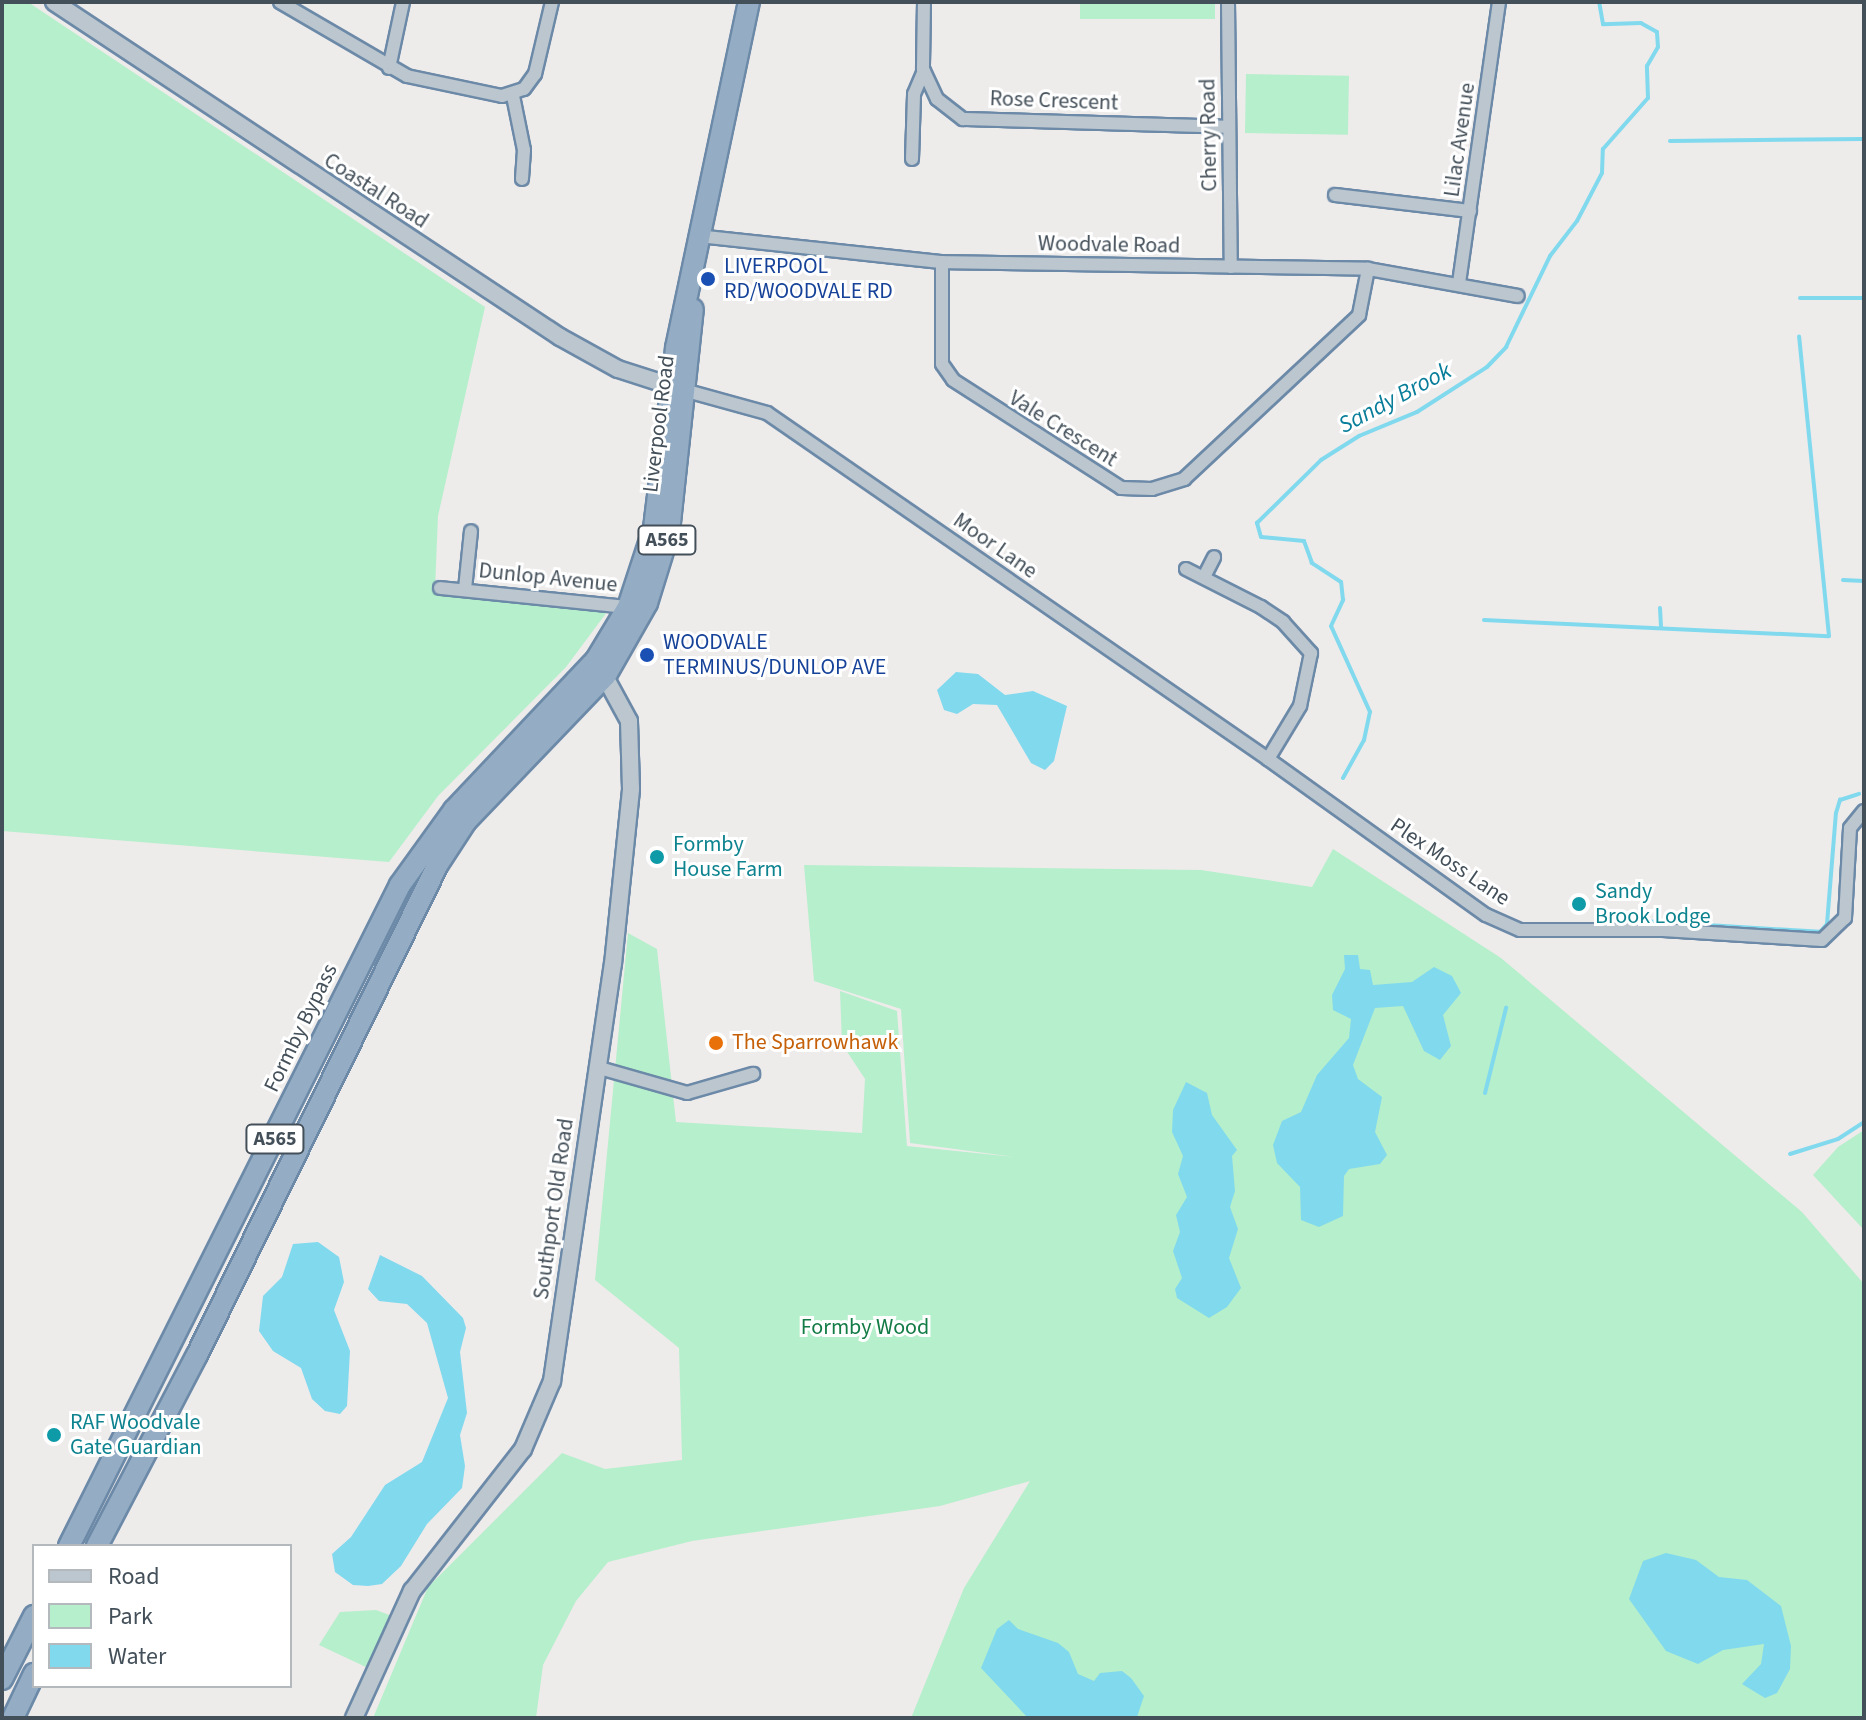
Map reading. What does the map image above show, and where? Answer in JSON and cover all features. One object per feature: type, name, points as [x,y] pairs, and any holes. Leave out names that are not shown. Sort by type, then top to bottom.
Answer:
[{"type":"highway","name":"Liverpool Road","points":[[601,668],[647,603],[669,532],[679,389],[693,261],[749,2]]},
{"type":"highway","name":"Liverpool Road","points":[[601,668],[628,607],[654,528],[679,389]]},
{"type":"highway","name":"A565","points":[[98,1544],[221,1306],[438,864],[466,821],[601,668]]},
{"type":"highway","name":"Formby Bypass","points":[[70,1544],[400,885],[454,810],[601,668]]},
{"type":"highway","points":[[136,1414],[153,1413],[187,1347],[221,1306]]},
{"type":"highway","points":[[2,1679],[32,1620]]},
{"type":"highway","points":[[13,1718],[32,1678]]},
{"type":"street","name":"Coastal Road","points":[[54,2],[560,337],[618,369],[679,389]]},
{"type":"street","points":[[280,2],[389,68],[513,96]]},
{"type":"street","points":[[389,68],[403,2]]},
{"type":"street","points":[[513,96],[535,74],[552,2]]},
{"type":"street","points":[[912,159],[914,94],[924,71],[924,2]]},
{"type":"street","name":"Cherry Road","points":[[1228,2],[1231,267]]},
{"type":"street","name":"Lilac Avenue","points":[[1459,283],[1499,2]]},
{"type":"street","name":"Rose Crescent","points":[[924,71],[937,99],[963,119],[1228,127]]},
{"type":"street","points":[[513,96],[524,150],[522,179]]},
{"type":"street","points":[[1335,195],[1470,211]]},
{"type":"street","name":"Woodvale Road","points":[[698,236],[942,262],[1368,269],[1518,296]]},
{"type":"street","name":"Vale Crescent","points":[[942,262],[942,364],[953,380],[1121,488],[1152,489],[1184,479],[1359,315],[1368,269]]},
{"type":"street","name":"Moor Lane","points":[[679,389],[767,413],[1268,759]]},
{"type":"street","name":"Dunlop Avenue","points":[[465,589],[471,531]]},
{"type":"street","points":[[1205,575],[1214,557]]},
{"type":"street","points":[[1186,569],[1205,575],[1283,622],[1311,653],[1300,706],[1268,759]]},
{"type":"street","name":"Dunlop Avenue","points":[[440,588],[628,607]]},
{"type":"street","name":"Southport Old Road","points":[[354,1718],[412,1591],[523,1449],[552,1381],[631,789],[629,721],[601,668]]},
{"type":"street","name":"Plex Moss Lane","points":[[1268,759],[1486,915],[1520,930],[1663,930],[1822,940],[1845,918],[1850,828],[1864,811]]},
{"type":"street","points":[[596,1067],[687,1093],[753,1074]]},
{"type":"green space","points":[[2,2],[28,2],[485,307],[438,516],[435,589],[610,608],[566,667],[438,796],[389,862],[2,831]]},
{"type":"green space","points":[[1080,2],[1215,2],[1215,19],[1080,19]]},
{"type":"green space","points":[[1246,74],[1349,76],[1348,135],[1245,133]]},
{"type":"green space","name":"Formby Wood","points":[[1333,849],[1501,958],[1802,1212],[1864,1284],[1864,1718],[911,1718],[964,1588],[1030,1481],[940,1506],[692,1541],[608,1562],[576,1601],[543,1665],[536,1718],[373,1718],[428,1587],[562,1453],[605,1469],[682,1460],[679,1348],[595,1280],[628,933],[657,949],[676,1122],[862,1133],[865,1079],[842,1044],[840,991],[897,1011],[907,1146],[1015,1157],[910,1143],[901,1009],[814,981],[804,865],[1201,870],[1312,887]]},
{"type":"green space","points":[[1864,1130],[1864,1230],[1813,1175],[1838,1147]]},
{"type":"green space","points":[[376,1610],[392,1616],[368,1668],[319,1645],[340,1612]]},
{"type":"water","points":[[956,672],[978,674],[1005,695],[1033,691],[1067,706],[1054,761],[1045,770],[1031,763],[997,705],[973,704],[957,714],[944,710],[937,690]]},
{"type":"water","points":[[1344,955],[1358,955],[1360,969],[1370,970],[1373,985],[1412,982],[1434,967],[1452,976],[1461,993],[1443,1015],[1451,1046],[1440,1060],[1424,1051],[1403,1006],[1375,1008],[1353,1065],[1358,1079],[1382,1097],[1375,1132],[1387,1155],[1380,1164],[1349,1169],[1344,1176],[1343,1216],[1319,1227],[1301,1220],[1300,1187],[1277,1163],[1273,1145],[1282,1121],[1301,1112],[1317,1075],[1349,1038],[1351,1019],[1333,1010],[1332,995],[1345,969]]},
{"type":"water","points":[[1186,1082],[1207,1093],[1212,1115],[1237,1150],[1232,1156],[1235,1191],[1230,1207],[1238,1229],[1229,1258],[1241,1288],[1227,1307],[1209,1318],[1177,1298],[1175,1289],[1182,1278],[1173,1251],[1180,1232],[1176,1215],[1187,1197],[1178,1174],[1183,1156],[1172,1132],[1173,1110]]},
{"type":"water","points":[[318,1242],[339,1257],[344,1282],[334,1310],[350,1351],[347,1406],[340,1414],[325,1411],[312,1399],[301,1368],[273,1351],[259,1331],[263,1296],[282,1277],[293,1244]]},
{"type":"water","points":[[380,1255],[422,1276],[463,1318],[466,1328],[460,1352],[467,1413],[460,1435],[465,1466],[462,1488],[427,1524],[401,1566],[382,1584],[368,1586],[353,1585],[335,1572],[332,1554],[351,1537],[385,1485],[422,1462],[448,1398],[427,1323],[407,1304],[379,1301],[368,1289]]},
{"type":"water","points":[[1666,1553],[1696,1560],[1719,1577],[1747,1580],[1781,1606],[1791,1646],[1790,1669],[1777,1693],[1765,1698],[1742,1684],[1761,1664],[1764,1644],[1723,1650],[1698,1664],[1666,1651],[1629,1599],[1643,1561]]},
{"type":"water","points":[[1009,1620],[1018,1629],[1058,1643],[1069,1652],[1078,1674],[1094,1681],[1100,1673],[1122,1671],[1144,1696],[1137,1717],[1028,1718],[981,1668],[997,1629]]},
{"type":"waterway","name":"Sandy Brook","points":[[1343,778],[1364,740],[1370,712],[1331,626],[1343,600],[1341,582],[1312,563],[1304,541],[1261,537],[1257,523],[1321,460],[1359,436],[1417,412],[1487,367],[1506,347],[1550,256],[1577,221],[1602,173],[1603,149],[1648,98],[1647,66],[1658,47],[1657,32],[1641,23],[1603,24],[1599,2]]},
{"type":"waterway","points":[[1670,141],[1864,139]]},
{"type":"waterway","points":[[1800,298],[1864,298]]},
{"type":"waterway","points":[[1484,620],[1829,636],[1799,337]]},
{"type":"waterway","points":[[1843,580],[1864,581]]},
{"type":"waterway","points":[[1660,608],[1661,628]]},
{"type":"waterway","points":[[1626,920],[1820,932],[1827,924],[1836,813],[1840,800],[1859,794]]},
{"type":"waterway","points":[[1485,1093],[1506,1008]]},
{"type":"waterway","points":[[1790,1154],[1838,1139],[1864,1122]]},
{"type":"place","name":"LIVERPOOL RD/WOODVALE RD","points":[[708,279]]},
{"type":"place","name":"WOODVALE TERMINUS/DUNLOP AVE","points":[[647,655]]},
{"type":"place","name":"Formby House Farm","points":[[657,857]]},
{"type":"place","name":"Sandy Brook Lodge","points":[[1579,904]]},
{"type":"place","name":"The Sparrowhawk","points":[[716,1043]]},
{"type":"place","name":"RAF Woodvale Gate Guardian","points":[[54,1435]]}]
